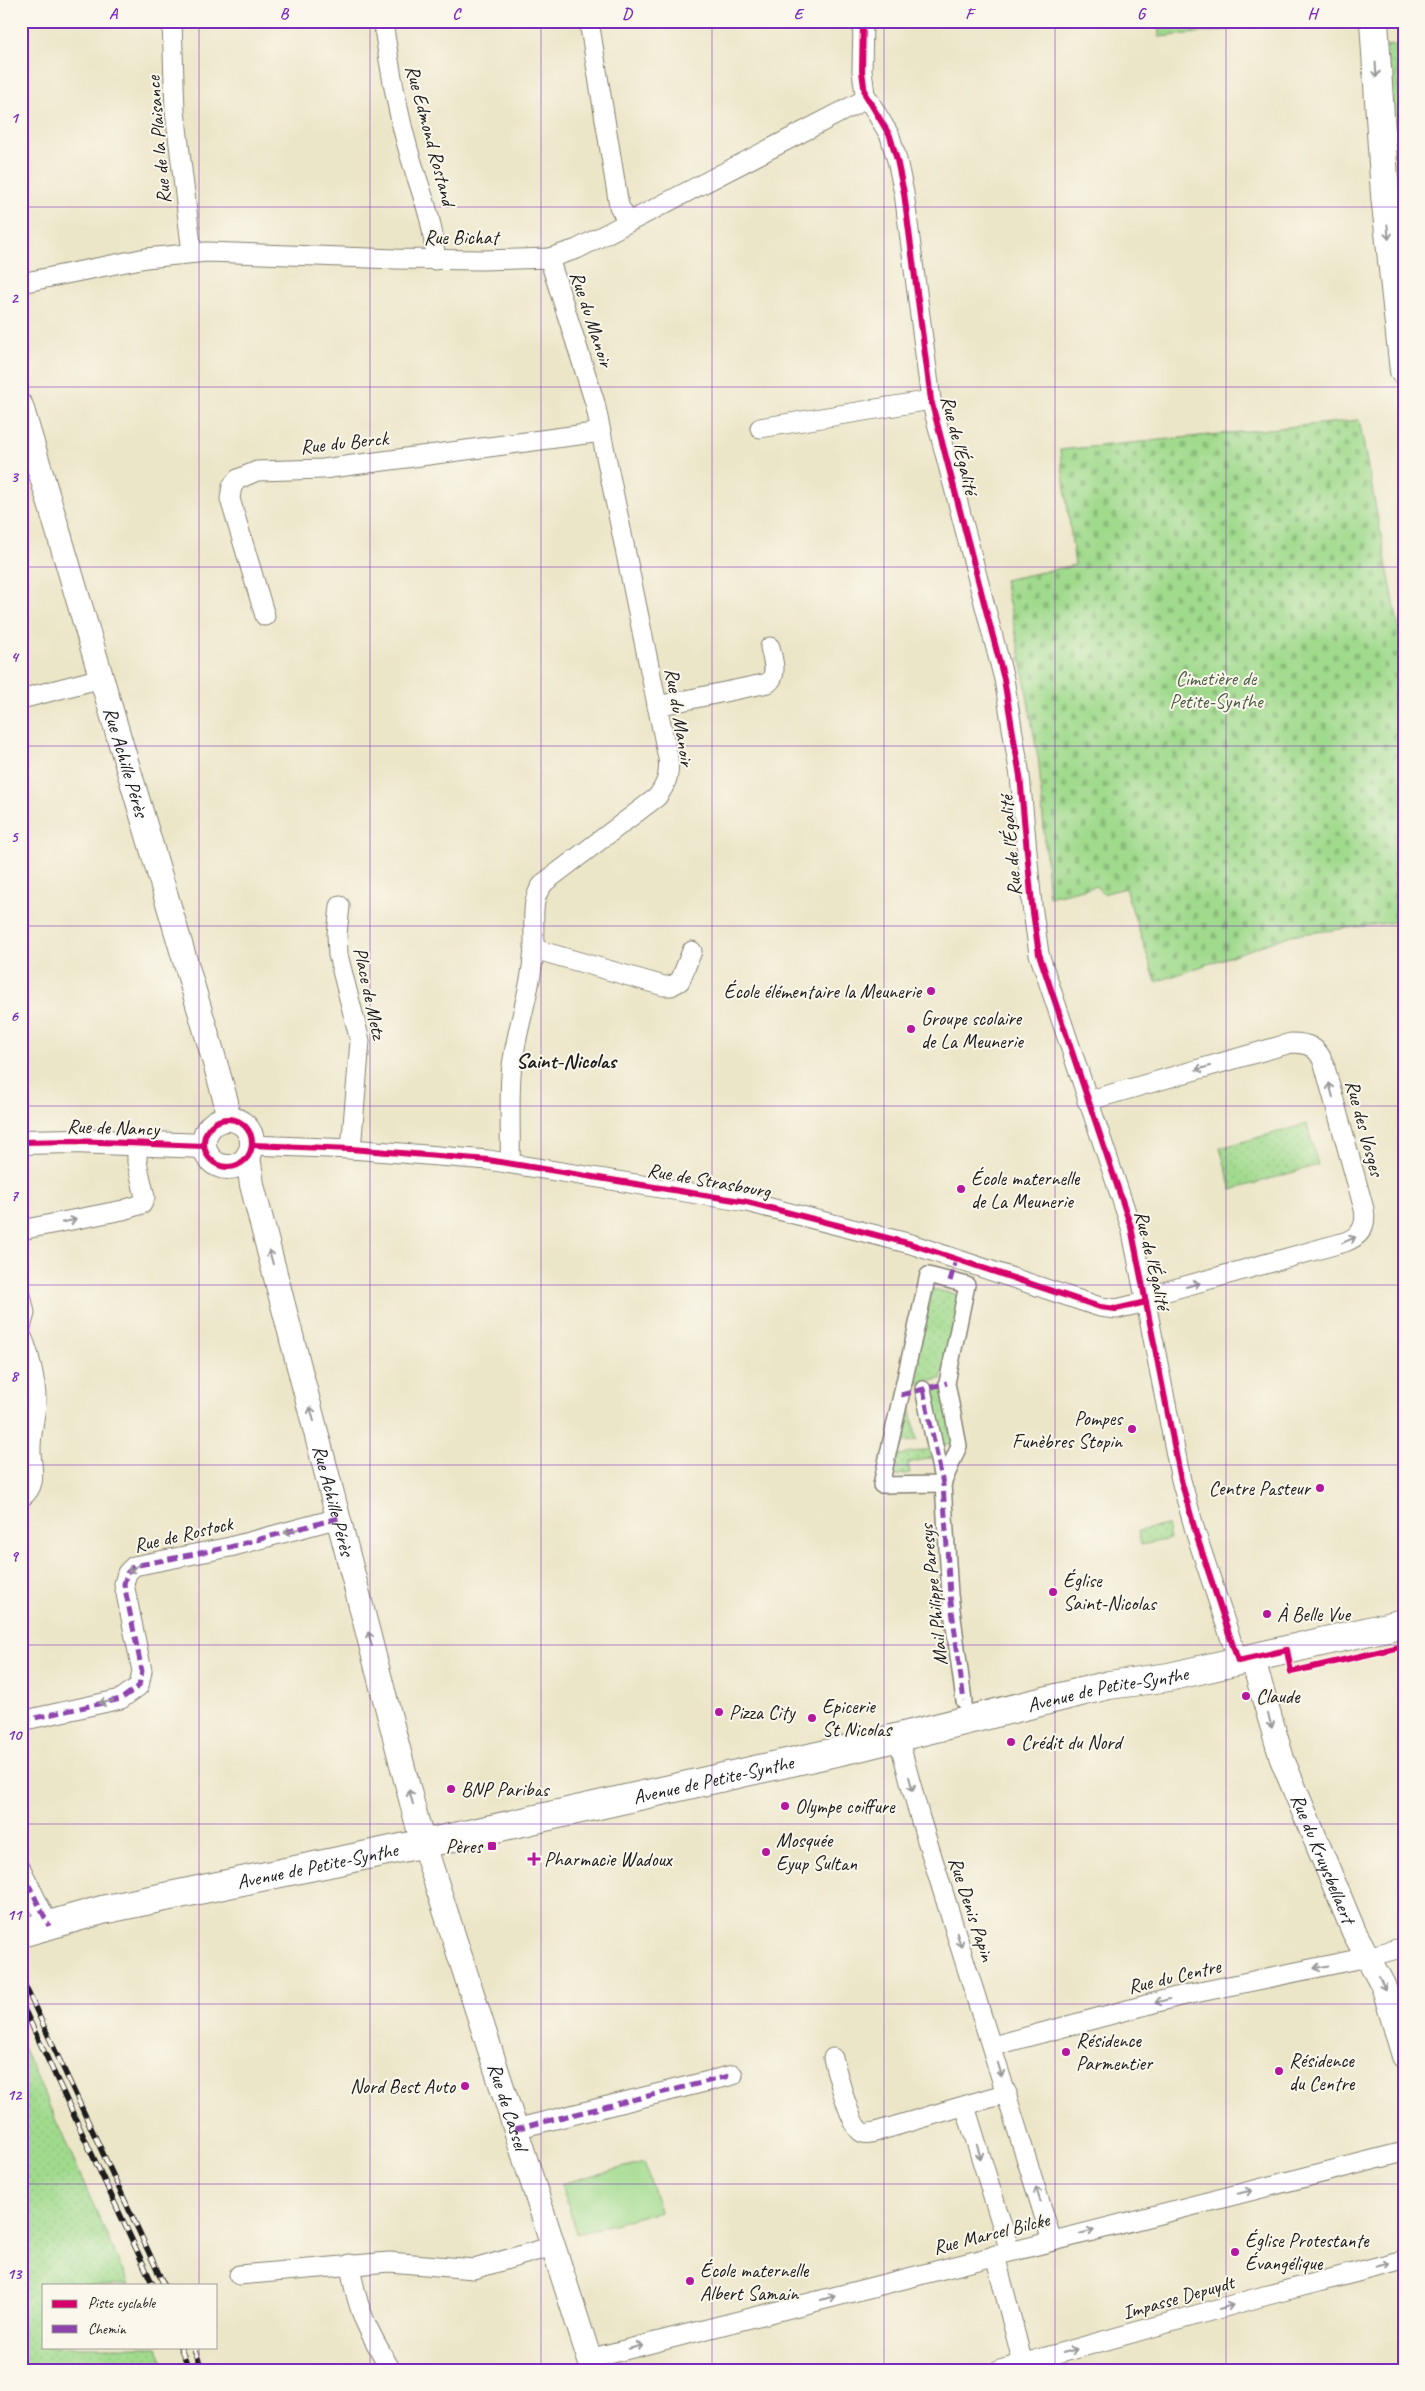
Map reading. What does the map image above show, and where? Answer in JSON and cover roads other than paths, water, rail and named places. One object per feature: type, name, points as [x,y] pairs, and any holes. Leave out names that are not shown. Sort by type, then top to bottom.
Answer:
[{"type":"main road","points":[[1374,21],[1385,195],[1404,371]]},
{"type":"main road","name":"Avenue de Petite-Synthe","points":[[21,1934],[133,1904],[423,1844],[898,1737],[1100,1687],[1169,1677],[1404,1623]]},
{"type":"street","name":"Rue de la Plaisance","points":[[172,21],[175,111],[192,253]]},
{"type":"street","name":"Rue Edmond Rostand","points":[[382,21],[406,144],[432,226],[435,260]]},
{"type":"street","points":[[589,21],[619,206],[628,222]]},
{"type":"street","name":"Rue de l'Égalité","points":[[863,21],[862,77],[866,98],[886,128],[897,160],[906,211],[931,400],[1004,679],[1020,776],[1032,905],[1039,954],[1087,1102],[1127,1214],[1146,1300],[1181,1480],[1196,1534],[1245,1659]]},
{"type":"street","name":"Rue Bichat","points":[[21,283],[146,258],[192,253],[435,260],[549,258],[567,253],[866,98]]},
{"type":"street","name":"Rue du Manoir","points":[[510,1163],[512,1070],[532,978],[534,908],[540,887],[652,802],[668,779],[669,764],[588,376],[549,258]]},
{"type":"street","name":"Rue de l'Égalité","points":[[760,428],[931,400]]},
{"type":"street","name":"Rue Achille Pérès","points":[[21,406],[210,1045],[226,1102],[227,1119]]},
{"type":"street","name":"Rue du Berck","points":[[265,616],[230,499],[232,486],[242,476],[257,471],[323,469],[601,432]]},
{"type":"street","points":[[657,706],[768,683],[773,679],[774,672],[770,647]]},
{"type":"street","points":[[21,699],[102,678]]},
{"type":"street","name":"Place de Metz","points":[[340,906],[337,934],[339,960],[360,1041],[351,1149]]},
{"type":"street","points":[[534,949],[671,986],[680,981],[692,951]]},
{"type":"street","name":"Rue des Vosges","points":[[1087,1102],[1291,1043],[1312,1046],[1320,1054],[1324,1064],[1364,1209],[1364,1226],[1360,1234],[1345,1242],[1146,1300]]},
{"type":"street","points":[[227,1119],[234,1119],[246,1127],[251,1136],[250,1150],[235,1166],[223,1167],[209,1158],[204,1146],[205,1133],[211,1125],[227,1119]]},
{"type":"street","name":"Rue de Nancy","points":[[21,1142],[138,1143],[204,1146]]},
{"type":"street","points":[[21,1230],[140,1206],[146,1197],[137,1162],[138,1143]]},
{"type":"street","name":"Rue de Strasbourg","points":[[250,1150],[351,1149],[510,1163],[754,1204],[911,1244],[1104,1308],[1121,1309],[1146,1300]]},
{"type":"street","name":"Rue Achille Pérès","points":[[250,1150],[252,1185],[423,1844]]},
{"type":"street","points":[[943,1484],[881,1485],[928,1275],[950,1280],[956,1260]]},
{"type":"street","name":"Mail Philippe Paresys","points":[[943,1484],[959,1446],[947,1383],[967,1285],[950,1280]]},
{"type":"street","points":[[21,1295],[25,1313],[21,1327]]},
{"type":"street","points":[[21,1336],[27,1349],[36,1397],[31,1452],[34,1475],[30,1489],[21,1498]]},
{"type":"street","points":[[901,1395],[947,1383]]},
{"type":"street","name":"Mail Philippe Paresys","points":[[923,1390],[943,1484],[950,1595],[964,1701]]},
{"type":"street","name":"Rue de Rostock","points":[[21,1721],[121,1699],[139,1686],[142,1671],[124,1584],[127,1573],[134,1566],[230,1548],[338,1518]]},
{"type":"street","name":"Rue du Kruysbellaert","points":[[1245,1659],[1282,1759],[1354,1932],[1387,1996],[1404,2056]]},
{"type":"street","name":"Rue Denis Papin","points":[[898,1737],[920,1818],[993,2046],[1052,2240]]},
{"type":"street","name":"Rue de Cassel","points":[[423,1844],[591,2364]]},
{"type":"street","points":[[21,1869],[49,1926]]},
{"type":"street","name":"Rue du Centre","points":[[993,2046],[1176,1997],[1368,1957],[1404,1947]]},
{"type":"street","points":[[833,2058],[852,2120],[863,2133],[875,2132],[1007,2093]]},
{"type":"street","points":[[515,2129],[733,2075]]},
{"type":"street","points":[[965,2106],[1003,2253],[1023,2364]]},
{"type":"street","name":"Rue Marcel Bilcke","points":[[591,2364],[1052,2240],[1404,2152]]},
{"type":"street","points":[[239,2275],[388,2262],[474,2269],[553,2246]]},
{"type":"street","name":"Impasse Depuydt","points":[[1000,2370],[1264,2296],[1404,2260]]},
{"type":"street","points":[[350,2264],[354,2292],[361,2317],[391,2370]]},
{"type":"railway","points":[[21,1977],[164,2284]]},
{"type":"railway","points":[[21,2002],[153,2284]]},
{"type":"railway","points":[[180,2348],[190,2370]]},
{"type":"railway","points":[[193,2348],[203,2370]]},
{"type":"place","name":"École élémentaire la Meunerie","points":[[931,991]]},
{"type":"place","name":"Groupe scolaire de La Meunerie","points":[[911,1029]]},
{"type":"place","name":"École maternelle de La Meunerie","points":[[961,1189]]},
{"type":"place","name":"Pompes Funèbres Stopin","points":[[1132,1429]]},
{"type":"place","name":"Centre Pasteur","points":[[1320,1488]]},
{"type":"place","name":"Église Saint-Nicolas","points":[[1053,1592]]},
{"type":"place","name":"À Belle Vue","points":[[1267,1614]]},
{"type":"place","name":"Claude","points":[[1246,1696]]},
{"type":"place","name":"Pizza City","points":[[719,1712]]},
{"type":"place","name":"Epicerie St Nicolas","points":[[812,1718]]},
{"type":"place","name":"Crédit du Nord","points":[[1011,1742]]},
{"type":"place","name":"BNP Paribas","points":[[451,1789]]},
{"type":"place","name":"Olympe coiffure","points":[[785,1806]]},
{"type":"place","name":"Pères","points":[[492,1846]]},
{"type":"place","name":"Mosquée Eyup Sultan","points":[[766,1852]]},
{"type":"place","name":"Pharmacie Wadoux","points":[[534,1859]]},
{"type":"place","name":"Résidence Parmentier","points":[[1066,2052]]},
{"type":"place","name":"Résidence du Centre","points":[[1279,2071]]},
{"type":"place","name":"Nord Best Auto","points":[[465,2086]]},
{"type":"place","name":"Église Protestante Évangélique","points":[[1235,2252]]},
{"type":"place","name":"École maternelle Albert Samain","points":[[690,2281]]},
{"type":"district","name":"Saint-Nicolas","points":[[566,1061]]},
{"type":"park label","name":"Cimetière de Petite-Synthe","points":[[1216,690]]}]
